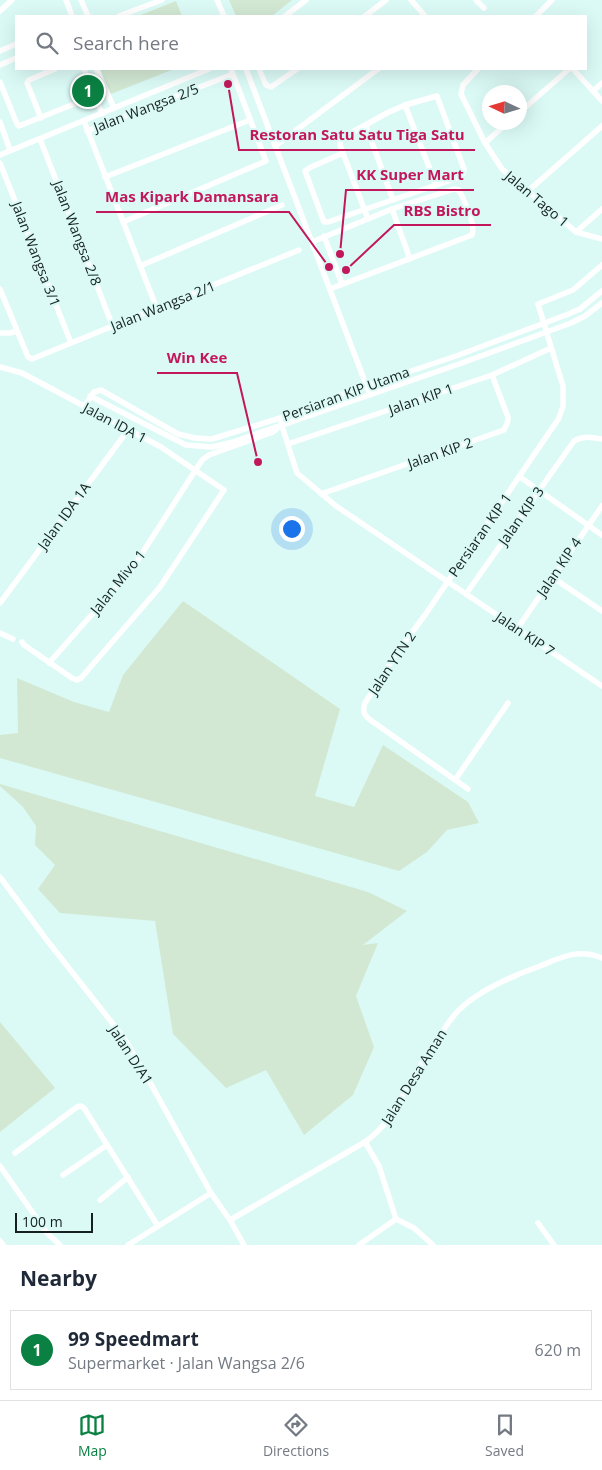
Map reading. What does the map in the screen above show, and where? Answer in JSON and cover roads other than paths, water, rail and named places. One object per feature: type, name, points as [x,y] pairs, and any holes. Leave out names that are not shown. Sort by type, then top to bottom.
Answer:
[{"type":"street","points":[[0,11],[12,0]]},
{"type":"street","points":[[66,0],[72,15]]},
{"type":"street","points":[[81,0],[88,15]]},
{"type":"street","points":[[122,15],[162,0]]},
{"type":"street","points":[[217,0],[224,15]]},
{"type":"street","points":[[286,15],[306,0]]},
{"type":"street","points":[[366,15],[386,0]]},
{"type":"street","points":[[411,0],[423,15]]},
{"type":"street","points":[[476,0],[484,8]]},
{"type":"street","points":[[537,15],[552,0]]},
{"type":"street","points":[[0,51],[15,44]]},
{"type":"street","points":[[0,65],[15,58]]},
{"type":"street","points":[[41,118],[27,83],[29,80],[54,70]]},
{"type":"street","points":[[84,70],[102,114]]},
{"type":"street","points":[[96,70],[114,108]]},
{"type":"street","points":[[0,155],[207,70]]},
{"type":"street","points":[[246,70],[370,395]]},
{"type":"street","points":[[259,70],[266,85],[270,87],[273,87],[296,70]]},
{"type":"street","points":[[275,146],[377,70]]},
{"type":"street","name":"Jalan Tago 1","points":[[477,70],[461,89],[461,94],[484,143],[502,169],[576,232],[602,239]]},
{"type":"street","points":[[527,106],[568,70]]},
{"type":"street","points":[[574,70],[602,101]]},
{"type":"street","points":[[123,222],[266,161],[232,71]]},
{"type":"street","name":"Jalan Wangsa 2/5","points":[[88,131],[232,71]]},
{"type":"street","points":[[0,82],[18,126],[94,96]]},
{"type":"street","points":[[593,91],[602,83]]},
{"type":"street","points":[[343,153],[309,168],[305,173],[322,221],[328,222],[355,212],[364,209],[394,200],[460,177],[464,169],[437,96],[405,105],[340,139],[343,153],[364,209],[368,219]]},
{"type":"street","points":[[405,105],[436,185]]},
{"type":"street","points":[[106,177],[250,120]]},
{"type":"street","points":[[84,121],[157,309]]},
{"type":"street","points":[[0,122],[2,133],[10,150]]},
{"type":"street","points":[[366,126],[394,200]]},
{"type":"street","points":[[528,191],[602,126]]},
{"type":"street","points":[[484,143],[499,130]]},
{"type":"street","name":"Jalan Wangsa 2/8","points":[[40,140],[114,327]]},
{"type":"street","name":"Jalan Wangsa 3/1","points":[[1,164],[71,343]]},
{"type":"street","points":[[312,242],[392,209],[454,189],[459,190],[463,197],[473,227],[472,235],[330,289]]},
{"type":"street","points":[[140,266],[282,205]]},
{"type":"street","points":[[392,209],[410,259]]},
{"type":"street","points":[[576,232],[602,209]]},
{"type":"street","points":[[355,212],[359,222]]},
{"type":"street","points":[[324,236],[342,284]]},
{"type":"street","name":"Jalan Wangsa 2/1","points":[[16,331],[28,357],[32,359],[299,250]]},
{"type":"street","name":"Persiaran KIP 1","points":[[281,421],[297,473],[321,494],[448,582],[555,426],[563,406],[563,386],[538,304],[574,290],[602,264]]},
{"type":"street","points":[[0,289],[16,331],[0,333]]},
{"type":"street","name":"Persiaran KIP Utama","points":[[602,291],[580,309],[456,356],[367,386],[281,421],[232,442],[204,447],[186,445],[174,441],[90,396],[94,392],[102,390],[178,434],[205,439],[222,437],[281,421],[370,395],[459,364],[585,316],[602,303]]},
{"type":"street","name":"Jalan KIP 1","points":[[288,444],[492,375],[552,348]]},
{"type":"street","name":"Jalan IDA 1","points":[[0,367],[22,373],[161,447],[224,490],[160,587],[81,678],[74,680],[49,663]]},
{"type":"street","name":"Jalan KIP 2","points":[[321,494],[504,430],[508,417],[492,375]]},
{"type":"street","points":[[84,407],[90,396]]},
{"type":"street","name":"Jalan Mivo 1","points":[[49,663],[132,569],[202,460],[209,455],[273,432],[281,421]]},
{"type":"street","name":"Jalan IDA 1A","points":[[0,603],[128,430]]},
{"type":"street","name":"Jalan KIP 3","points":[[466,594],[578,438],[602,439]]},
{"type":"street","points":[[204,447],[205,439]]},
{"type":"street","points":[[520,478],[602,535]]},
{"type":"street","name":"Jalan KIP 4","points":[[517,629],[602,506]]},
{"type":"street","points":[[552,577],[602,611]]},
{"type":"street","name":"Jalan KIP 7","points":[[448,582],[602,686]]},
{"type":"street","name":"Jalan YTN 2","points":[[448,582],[396,654],[365,703],[363,710],[364,715],[369,719],[468,789]]},
{"type":"street","points":[[0,633],[13,640]]},
{"type":"street","points":[[22,642],[49,663]]},
{"type":"street","points":[[455,780],[508,703]]},
{"type":"street","name":"Jalan D/A1","points":[[0,877],[124,1038],[211,1193],[230,1220],[244,1245]]},
{"type":"street","name":"Jalan Desa Aman","points":[[230,1220],[365,1142],[388,1122],[412,1077],[452,1018],[464,1005],[488,988],[556,960],[580,953],[588,953],[602,958]]},
{"type":"street","points":[[15,1153],[77,1107],[81,1106],[158,1226]]},
{"type":"street","points":[[365,1142],[378,1166],[396,1219],[414,1228],[433,1245]]},
{"type":"street","points":[[63,1175],[107,1145]]},
{"type":"street","points":[[0,1166],[51,1238],[60,1245]]},
{"type":"street","points":[[100,1200],[128,1178]]},
{"type":"street","points":[[128,1245],[211,1193]]},
{"type":"street","points":[[359,1245],[396,1219]]},
{"type":"street","points":[[538,1223],[554,1245]]},
{"type":"street","points":[[0,1241],[3,1245]]},
{"type":"place","name":"Restoran Satu Satu Tiga Satu","points":[[228,84]]},
{"type":"place","name":"99 Speedmart","points":[[88,91]]},
{"type":"place","name":"KK Super Mart","points":[[340,254]]},
{"type":"place","name":"Mas Kipark Damansara","points":[[329,267]]},
{"type":"place","name":"RBS Bistro","points":[[346,270]]},
{"type":"place","name":"Win Kee","points":[[258,462]]}]
